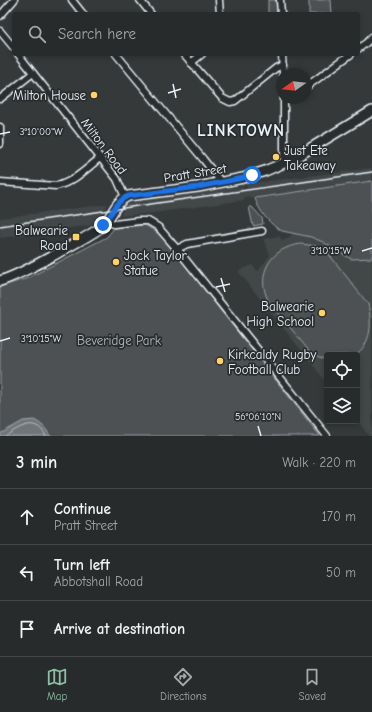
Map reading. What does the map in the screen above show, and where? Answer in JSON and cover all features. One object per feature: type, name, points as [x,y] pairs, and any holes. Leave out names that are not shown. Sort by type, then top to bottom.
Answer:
[{"type":"main road","name":"Pratt Street","points":[[125,197],[198,187],[252,175],[284,163],[372,111]]},
{"type":"main road","points":[[0,281],[17,275],[101,227],[107,221],[118,203],[125,197]]},
{"type":"street","points":[[0,16],[14,0]]},
{"type":"street","points":[[72,0],[81,12]]},
{"type":"street","points":[[140,0],[149,12]]},
{"type":"street","points":[[219,0],[220,12]]},
{"type":"street","points":[[280,0],[281,12]]},
{"type":"street","points":[[0,31],[12,46]]},
{"type":"street","points":[[360,48],[366,44],[372,37]]},
{"type":"street","name":"Milton Road","points":[[20,56],[117,179],[125,197]]},
{"type":"street","points":[[118,56],[221,182]]},
{"type":"street","points":[[186,56],[222,98],[230,102],[235,101],[276,68],[283,65],[282,56]]},
{"type":"street","points":[[191,62],[199,56]]},
{"type":"street","points":[[312,82],[348,56]]},
{"type":"street","points":[[0,99],[34,73]]},
{"type":"street","points":[[284,104],[284,163]]},
{"type":"street","points":[[0,127],[0,144]]},
{"type":"street","points":[[0,182],[56,186],[61,185],[75,178],[100,158]]},
{"type":"street","points":[[107,221],[114,224],[139,221],[148,222],[158,227],[327,436]]},
{"type":"street","points":[[177,249],[187,244],[262,231]]},
{"type":"shaded area","name":"Balwearie High School","points":[[372,168],[372,436],[369,436],[360,424],[360,352],[324,352],[324,379],[238,271],[252,265],[258,271],[270,255],[263,239],[279,236],[283,241],[293,234],[278,229],[262,213],[255,198],[249,199],[249,196],[244,197],[245,200],[154,213],[121,216],[125,203],[129,200],[189,194],[242,186],[243,189],[247,189],[246,184]]},
{"type":"shaded area","points":[[108,204],[98,220],[92,225],[0,238],[0,218]]},
{"type":"green space","points":[[268,0],[276,0],[277,12],[268,12]]},
{"type":"green space","points":[[309,0],[331,0],[332,12],[309,12]]},
{"type":"green space","points":[[372,181],[372,258],[351,259],[323,242],[311,237],[278,229],[259,208],[255,198]]},
{"type":"green space","points":[[249,207],[252,207],[262,218],[263,224],[253,226]]},
{"type":"green space","name":"Beveridge Park","points":[[145,225],[161,235],[320,436],[0,436],[0,287],[28,278],[107,237],[114,228]]},
{"type":"green space","points":[[301,244],[316,246],[328,253],[368,304],[370,325],[368,339],[359,352],[324,352],[324,359],[319,357],[309,351],[268,300],[264,290],[265,271],[274,256],[291,246]]},
{"type":"water","points":[[34,420],[44,426],[50,436],[0,436],[0,434],[23,421]]},
{"type":"railway","points":[[0,226],[372,172]]},
{"type":"place","name":"Milton House","points":[[94,95]]},
{"type":"place","name":"Just Ete Takeaway","points":[[276,157]]},
{"type":"place","name":"Balwearie Road","points":[[76,237]]},
{"type":"place","name":"Jock Taylor Statue","points":[[116,262]]},
{"type":"place","name":"Balwearie High School","points":[[322,313]]},
{"type":"place","name":"Kirkcaldy Rugby Football Club","points":[[220,361]]},
{"type":"district","name":"LINKTOWN","points":[[241,130]]},
{"type":"route","points":[[103,225],[118,203],[125,197],[198,187],[252,175]]}]
